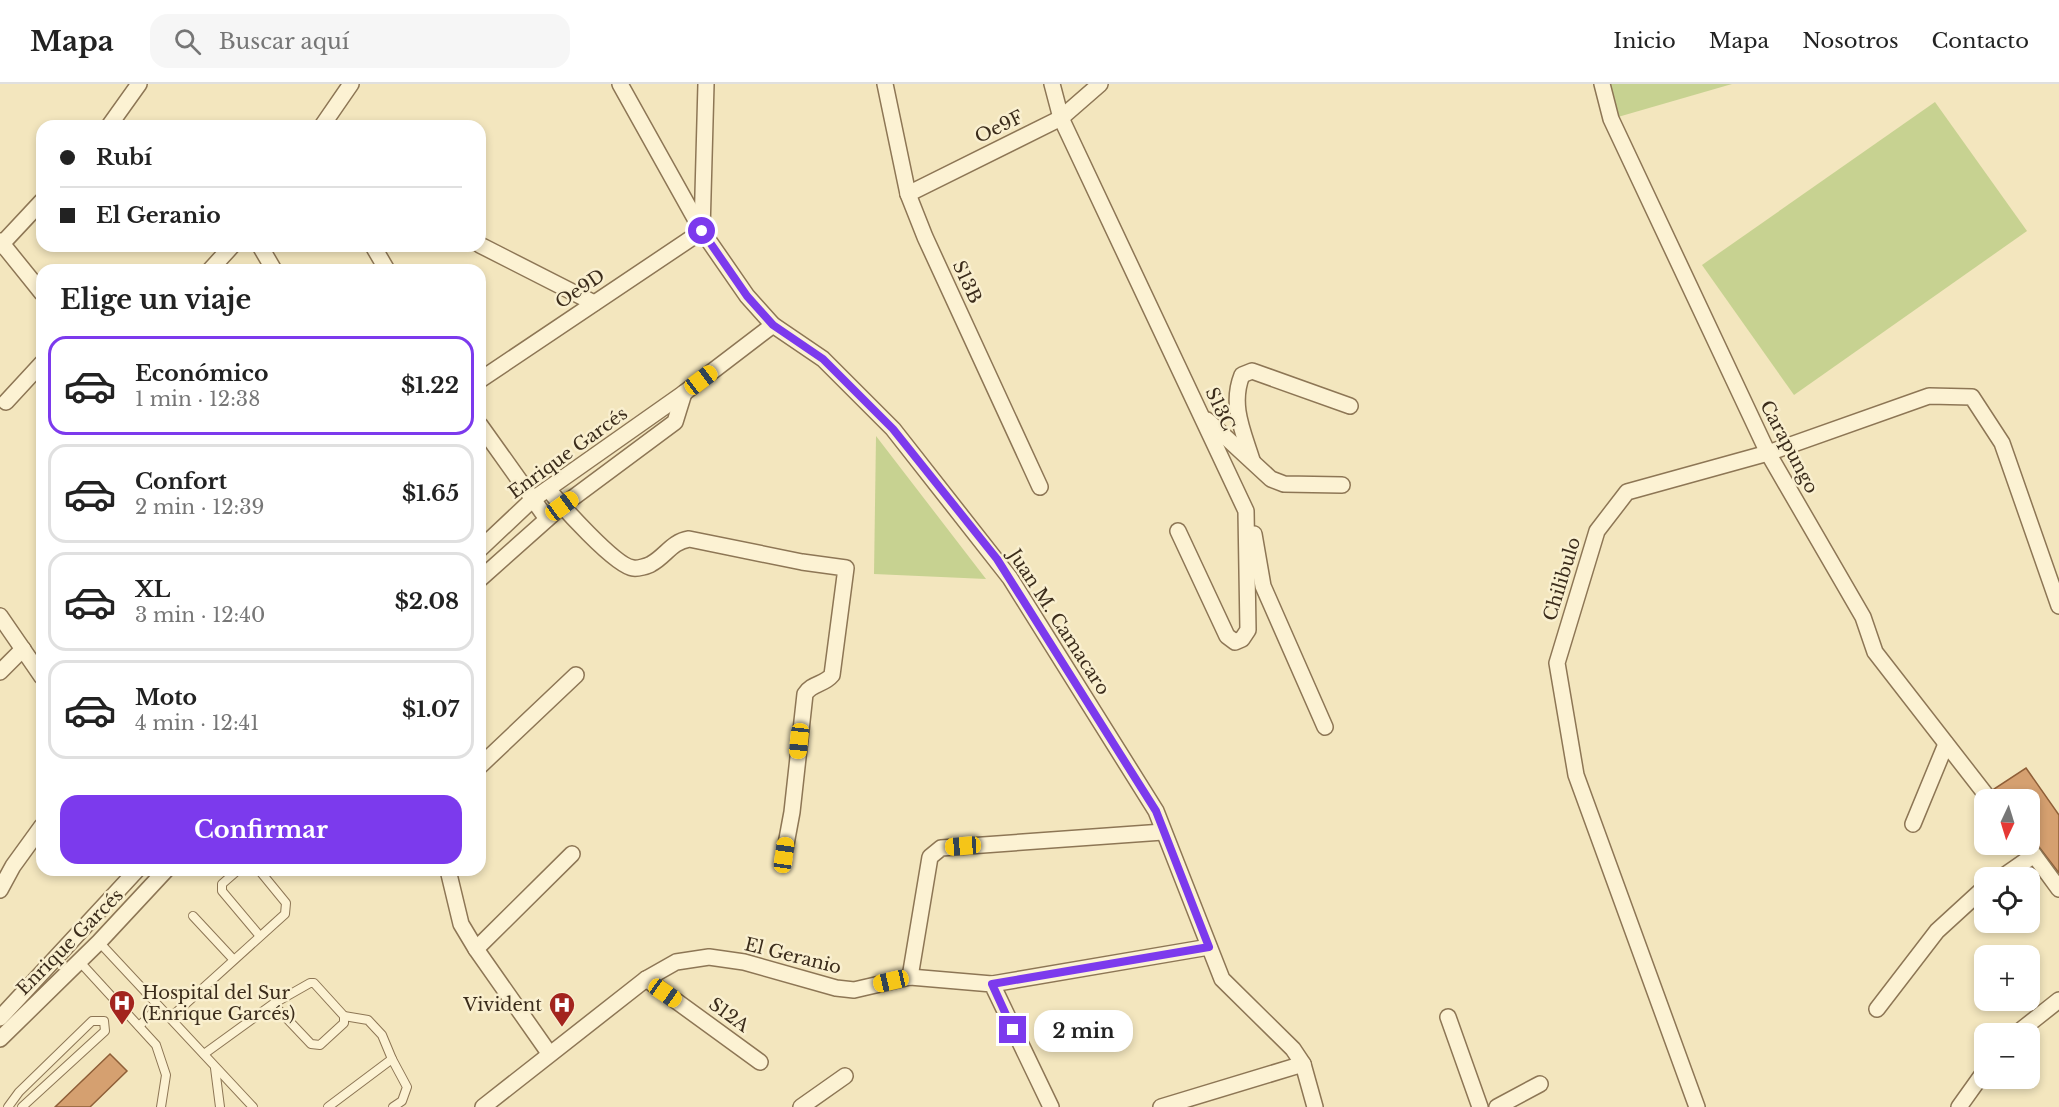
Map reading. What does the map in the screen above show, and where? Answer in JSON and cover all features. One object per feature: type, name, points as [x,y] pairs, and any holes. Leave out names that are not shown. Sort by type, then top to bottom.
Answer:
[{"type":"street","points":[[113,120],[139,84]]},
{"type":"street","points":[[326,120],[351,84]]},
{"type":"street","name":"Juan M. Camacaro","points":[[620,84],[702,231],[747,296],[773,325],[823,359],[893,429],[997,559],[1156,811],[1209,947],[1228,987],[1293,1049],[1303,1064],[1315,1107]]},
{"type":"street","points":[[702,231],[706,84]]},
{"type":"street","name":"S13B","points":[[885,84],[908,194],[925,237],[1040,487]]},
{"type":"street","name":"S13C","points":[[1052,84],[1061,118],[1246,511],[1248,630],[1242,639],[1235,642],[1227,636],[1178,531]]},
{"type":"street","name":"Oe9F","points":[[908,194],[1061,118],[1100,84]]},
{"type":"street","name":"Carapungo","points":[[1602,84],[1611,118],[1768,453],[1863,617],[1875,652],[1981,789]]},
{"type":"street","points":[[36,207],[1,243],[36,286]]},
{"type":"street","name":"Oe9D","points":[[486,376],[702,231]]},
{"type":"street","points":[[486,248],[594,303]]},
{"type":"street","points":[[216,264],[226,252]]},
{"type":"street","name":"Enrique Garcés","points":[[486,543],[532,500],[684,393],[773,325]]},
{"type":"street","points":[[6,402],[36,370]]},
{"type":"street","points":[[1252,460],[1236,410],[1235,391],[1242,375],[1252,371],[1350,406]]},
{"type":"street","points":[[486,574],[562,506],[675,422],[684,393]]},
{"type":"street","name":"Chilibulo","points":[[1697,1107],[1576,775],[1557,663],[1597,531],[1627,492],[1768,453],[1929,396],[1972,397],[2002,443],[2059,606]]},
{"type":"street","points":[[1201,415],[1271,479],[1284,484],[1342,485]]},
{"type":"street","points":[[486,434],[547,519]]},
{"type":"street","points":[[548,489],[616,560],[633,568],[651,564],[681,540],[846,568],[832,675],[825,683],[812,686],[805,693],[792,812],[784,855]]},
{"type":"street","points":[[1246,511],[1263,586],[1325,727]]},
{"type":"street","points":[[0,616],[36,668]]},
{"type":"street","points":[[0,672],[23,649]]},
{"type":"street","points":[[486,760],[576,675]]},
{"type":"street","points":[[1912,824],[1946,744]]},
{"type":"street","points":[[910,977],[930,857],[934,851],[941,848],[1163,832]]},
{"type":"street","points":[[0,890],[13,866],[36,834]]},
{"type":"street","points":[[476,949],[572,854]]},
{"type":"street","points":[[2012,867],[2025,855]]},
{"type":"street","points":[[2034,855],[2058,886]]},
{"type":"street","name":"Enrique Garcés","points":[[0,1018],[131,876]]},
{"type":"street","name":"Enrique Garcés","points":[[2,1035],[99,942],[160,876]]},
{"type":"street","points":[[450,876],[462,924],[476,949],[549,1053]]},
{"type":"street","points":[[1877,1009],[1936,931],[1974,897]]},
{"type":"street","name":"El Geranio","points":[[483,1107],[646,979],[676,962],[709,957],[744,962],[854,990],[910,977],[992,984],[1209,947]]},
{"type":"street","name":"S12A","points":[[646,979],[760,1062]]},
{"type":"street","points":[[992,984],[1051,1107]]},
{"type":"street","points":[[2030,1023],[2059,1000]]},
{"type":"street","points":[[1448,1017],[1480,1107]]},
{"type":"street","points":[[1161,1107],[1303,1064]]},
{"type":"street","points":[[801,1107],[845,1076]]},
{"type":"street","points":[[1497,1107],[1540,1084]]},
{"type":"street","points":[[1959,1107],[1974,1086]]},
{"type":"lane","points":[[231,876],[222,884],[222,891],[259,934]]},
{"type":"lane","points":[[170,1018],[259,934],[285,914],[286,903],[264,876]]},
{"type":"lane","points":[[193,916],[233,959]]},
{"type":"lane","points":[[99,942],[253,1107]]},
{"type":"lane","points":[[79,961],[156,1045],[166,1074],[161,1107]]},
{"type":"lane","points":[[204,1054],[273,1004],[305,984],[314,983],[344,1016],[368,1020],[382,1035],[407,1087],[402,1101],[393,1107]]},
{"type":"lane","points":[[273,1004],[310,1044],[315,1045],[320,1045],[344,1023],[344,1016]]},
{"type":"lane","points":[[139,1026],[159,1006]]},
{"type":"lane","points":[[8,1107],[19,1092],[92,1021],[104,1021],[105,1031],[22,1107]]},
{"type":"lane","points":[[328,1107],[392,1059]]},
{"type":"lane","points":[[215,1066],[220,1107]]},
{"type":"green space","points":[[1603,84],[1732,84],[1611,119]]},
{"type":"green space","points":[[1935,102],[2027,231],[1794,395],[1702,265]]},
{"type":"green space","points":[[876,436],[986,579],[874,574]]},
{"type":"building","points":[[2026,768],[2059,815],[2059,873],[2040,848],[2040,789],[1994,789]]},
{"type":"building","points":[[110,1054],[127,1071],[90,1107],[55,1107]]},
{"type":"place","name":"Hospital del Sur (Enrique Garcés)","points":[[122,1026]]},
{"type":"place","name":"Vivident","points":[[562,1028]]},
{"type":"route","points":[[702,231],[747,296],[773,325],[823,359],[893,429],[997,559],[1156,811],[1209,947],[992,984],[1013,1030]]}]
